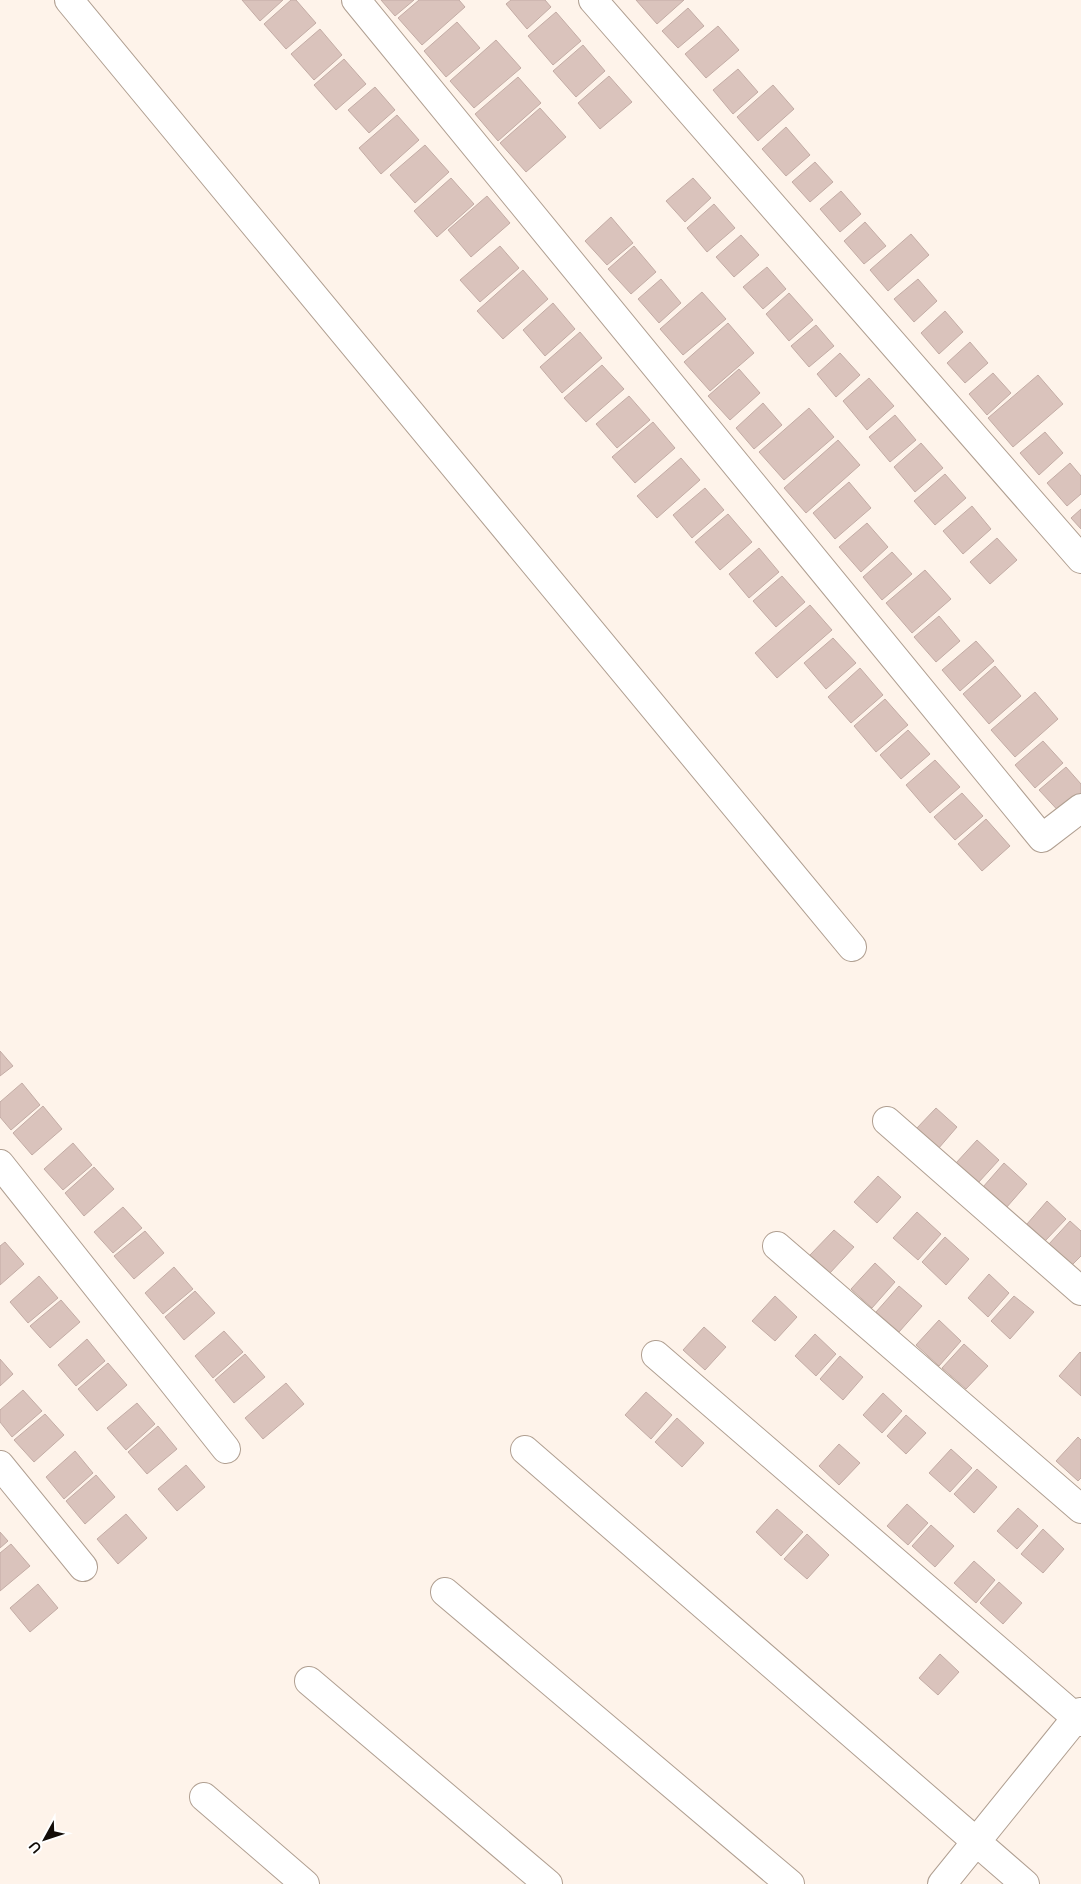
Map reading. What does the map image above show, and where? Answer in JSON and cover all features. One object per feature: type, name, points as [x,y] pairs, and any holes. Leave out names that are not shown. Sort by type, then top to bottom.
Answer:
[{"type":"street","points":[[69,0],[852,947]]},
{"type":"street","points":[[356,0],[1042,838],[1081,808]]},
{"type":"street","points":[[593,0],[1081,559]]},
{"type":"street","points":[[887,1121],[1081,1292]]},
{"type":"street","points":[[0,1164],[226,1449]]},
{"type":"street","points":[[777,1246],[1081,1509]]},
{"type":"street","points":[[656,1355],[1080,1718],[942,1884]]},
{"type":"street","points":[[525,1450],[1025,1884]]},
{"type":"street","points":[[0,1464],[83,1568]]},
{"type":"street","points":[[445,1592],[790,1884]]},
{"type":"street","points":[[309,1681],[548,1884]]},
{"type":"street","points":[[204,1797],[305,1884]]},
{"type":"building","points":[[242,0],[283,0],[260,21]]},
{"type":"building","points":[[291,0],[296,0],[316,23],[286,49],[264,24]]},
{"type":"building","points":[[381,0],[414,0],[395,16]]},
{"type":"building","points":[[419,0],[459,0],[465,7],[422,45],[398,18]]},
{"type":"building","points":[[511,0],[545,0],[551,7],[527,29],[506,4]]},
{"type":"building","points":[[636,0],[684,0],[657,24]]},
{"type":"building","points":[[688,8],[704,26],[678,48],[662,31]]},
{"type":"building","points":[[556,12],[581,41],[553,65],[528,36]]},
{"type":"building","points":[[457,22],[480,48],[446,77],[424,51]]},
{"type":"building","points":[[718,26],[739,50],[706,78],[685,54]]},
{"type":"building","points":[[320,29],[342,55],[314,80],[291,54]]},
{"type":"building","points":[[496,40],[521,68],[474,108],[450,81]]},
{"type":"building","points":[[583,45],[605,71],[576,97],[553,71]]},
{"type":"building","points":[[344,59],[366,84],[336,110],[314,85]]},
{"type":"building","points":[[738,69],[758,92],[733,114],[713,90]]},
{"type":"building","points":[[609,76],[632,102],[600,129],[578,103]]},
{"type":"building","points":[[518,77],[541,103],[498,141],[475,114]]},
{"type":"building","points":[[773,85],[794,109],[758,141],[737,117]]},
{"type":"building","points":[[375,87],[395,110],[369,133],[348,110]]},
{"type":"building","points":[[540,108],[566,137],[526,172],[500,143]]},
{"type":"building","points":[[397,115],[419,140],[381,174],[359,148]]},
{"type":"building","points":[[786,127],[810,155],[786,176],[762,149]]},
{"type":"building","points":[[425,145],[449,172],[415,203],[390,175]]},
{"type":"building","points":[[815,162],[833,182],[810,202],[792,182]]},
{"type":"building","points":[[451,178],[474,204],[437,237],[414,211]]},
{"type":"building","points":[[693,178],[711,198],[685,222],[666,201]]},
{"type":"building","points":[[841,191],[861,214],[840,232],[820,209]]},
{"type":"building","points":[[487,196],[510,223],[471,257],[448,230]]},
{"type":"building","points":[[714,204],[735,228],[707,252],[687,228]]},
{"type":"building","points":[[611,217],[633,243],[607,265],[585,241]]},
{"type":"building","points":[[865,222],[886,246],[864,264],[844,241]]},
{"type":"building","points":[[911,234],[929,255],[888,291],[870,270]]},
{"type":"building","points":[[741,235],[759,255],[734,277],[716,257]]},
{"type":"building","points":[[500,246],[519,268],[480,302],[460,280]]},
{"type":"building","points":[[634,246],[656,272],[631,294],[608,269]]},
{"type":"building","points":[[767,267],[786,289],[763,309],[743,287]]},
{"type":"building","points":[[523,270],[548,299],[503,339],[477,311]]},
{"type":"building","points":[[661,279],[681,303],[659,323],[638,299]]},
{"type":"building","points":[[918,279],[937,301],[914,322],[894,299]]},
{"type":"building","points":[[702,292],[726,319],[683,355],[660,329]]},
{"type":"building","points":[[789,293],[813,320],[789,341],[766,314]]},
{"type":"building","points":[[553,303],[575,329],[545,356],[523,330]]},
{"type":"building","points":[[945,311],[963,332],[939,354],[921,333]]},
{"type":"building","points":[[728,323],[754,353],[710,391],[684,362]]},
{"type":"building","points":[[816,325],[834,346],[809,367],[791,346]]},
{"type":"building","points":[[580,332],[602,358],[562,393],[540,367]]},
{"type":"building","points":[[970,342],[988,363],[965,383],[947,363]]},
{"type":"building","points":[[840,353],[860,375],[836,397],[817,374]]},
{"type":"building","points":[[602,365],[624,389],[586,422],[564,398]]},
{"type":"building","points":[[739,369],[760,393],[730,420],[708,396]]},
{"type":"building","points":[[993,373],[1011,393],[987,415],[969,394]]},
{"type":"building","points":[[1038,375],[1063,404],[1013,447],[988,418]]},
{"type":"building","points":[[869,378],[894,406],[867,430],[843,401]]},
{"type":"building","points":[[629,396],[650,420],[617,448],[596,424]]},
{"type":"building","points":[[763,403],[782,425],[754,449],[736,428]]},
{"type":"building","points":[[809,408],[834,437],[784,480],[759,452]]},
{"type":"building","points":[[895,415],[916,440],[890,462],[869,437]]},
{"type":"building","points":[[653,422],[675,448],[635,483],[612,457]]},
{"type":"building","points":[[1045,432],[1063,453],[1039,475],[1020,453]]},
{"type":"building","points":[[838,440],[860,465],[806,513],[784,488]]},
{"type":"building","points":[[921,443],[943,468],[915,492],[894,467]]},
{"type":"building","points":[[681,458],[700,480],[657,518],[637,496]]},
{"type":"building","points":[[1070,463],[1081,476],[1081,494],[1067,506],[1047,483]]},
{"type":"building","points":[[945,474],[966,498],[935,525],[914,501]]},
{"type":"building","points":[[849,482],[871,508],[835,539],[813,513]]},
{"type":"building","points":[[705,488],[724,510],[692,538],[673,515]]},
{"type":"building","points":[[972,506],[991,529],[963,554],[943,531]]},
{"type":"building","points":[[1081,509],[1081,529],[1071,518]]},
{"type":"building","points":[[728,514],[752,542],[720,570],[695,542]]},
{"type":"building","points":[[867,523],[888,547],[861,572],[839,547]]},
{"type":"building","points":[[997,538],[1017,560],[990,584],[970,562]]},
{"type":"building","points":[[759,548],[779,572],[749,598],[729,574]]},
{"type":"building","points":[[892,552],[912,574],[882,600],[863,577]]},
{"type":"building","points":[[925,570],[951,599],[912,633],[886,603]]},
{"type":"building","points":[[782,576],[805,602],[776,627],[753,601]]},
{"type":"building","points":[[810,605],[832,630],[777,678],[755,653]]},
{"type":"building","points":[[939,616],[960,641],[936,662],[914,637]]},
{"type":"building","points":[[833,638],[856,663],[826,689],[804,663]]},
{"type":"building","points":[[976,641],[994,661],[960,691],[942,670]]},
{"type":"building","points":[[995,666],[1021,696],[989,724],[963,694]]},
{"type":"building","points":[[860,668],[883,695],[851,723],[828,697]]},
{"type":"building","points":[[1035,692],[1058,719],[1015,757],[991,730]]},
{"type":"building","points":[[885,699],[908,725],[876,752],[854,726]]},
{"type":"building","points":[[908,730],[930,754],[901,779],[880,755]]},
{"type":"building","points":[[1043,741],[1063,763],[1035,788],[1015,765]]},
{"type":"building","points":[[935,760],[960,787],[930,813],[906,785]]},
{"type":"building","points":[[1066,767],[1081,784],[1081,803],[1064,817],[1039,790]]},
{"type":"building","points":[[962,793],[983,816],[955,840],[934,817]]},
{"type":"building","points":[[986,819],[1010,846],[982,871],[958,844]]},
{"type":"building","points":[[0,1051],[13,1066],[0,1076]]},
{"type":"building","points":[[22,1083],[40,1105],[11,1130],[0,1117],[0,1102]]},
{"type":"building","points":[[43,1106],[62,1129],[32,1155],[13,1133]]},
{"type":"building","points":[[936,1108],[957,1127],[938,1149],[916,1129]]},
{"type":"building","points":[[977,1140],[999,1160],[978,1183],[956,1163]]},
{"type":"building","points":[[73,1143],[92,1165],[63,1190],[44,1169]]},
{"type":"building","points":[[1004,1163],[1027,1184],[1006,1208],[983,1187]]},
{"type":"building","points":[[94,1167],[114,1189],[84,1216],[65,1193]]},
{"type":"building","points":[[878,1176],[901,1197],[877,1223],[854,1202]]},
{"type":"building","points":[[1047,1201],[1066,1219],[1045,1241],[1027,1224]]},
{"type":"building","points":[[123,1207],[142,1228],[113,1253],[94,1232]]},
{"type":"building","points":[[917,1212],[941,1234],[918,1260],[893,1238]]},
{"type":"building","points":[[1070,1221],[1081,1231],[1081,1256],[1072,1265],[1049,1244]]},
{"type":"building","points":[[834,1230],[854,1247],[830,1273],[810,1255]]},
{"type":"building","points":[[145,1231],[164,1253],[134,1279],[114,1256]]},
{"type":"building","points":[[945,1237],[969,1259],[946,1285],[922,1262]]},
{"type":"building","points":[[5,1242],[24,1264],[0,1285],[0,1246]]},
{"type":"building","points":[[875,1263],[895,1282],[872,1308],[851,1289]]},
{"type":"building","points":[[174,1267],[193,1289],[163,1314],[145,1293]]},
{"type":"building","points":[[989,1274],[1009,1293],[988,1317],[968,1298]]},
{"type":"building","points":[[39,1276],[58,1298],[28,1323],[10,1302]]},
{"type":"building","points":[[899,1286],[922,1306],[899,1332],[876,1312]]},
{"type":"building","points":[[195,1291],[215,1313],[184,1340],[165,1317]]},
{"type":"building","points":[[775,1296],[797,1317],[775,1341],[752,1321]]},
{"type":"building","points":[[1014,1296],[1034,1312],[1010,1339],[991,1321]]},
{"type":"building","points":[[61,1300],[80,1322],[50,1348],[30,1326]]},
{"type":"building","points":[[939,1320],[961,1341],[939,1366],[916,1345]]},
{"type":"building","points":[[704,1327],[726,1347],[705,1370],[683,1350]]},
{"type":"building","points":[[224,1331],[243,1352],[213,1378],[195,1356]]},
{"type":"building","points":[[815,1334],[836,1354],[816,1376],[795,1356]]},
{"type":"building","points":[[87,1339],[105,1361],[76,1386],[58,1365]]},
{"type":"building","points":[[964,1344],[988,1366],[966,1389],[942,1368]]},
{"type":"building","points":[[1081,1353],[1081,1396],[1059,1376]]},
{"type":"building","points":[[245,1354],[265,1377],[234,1403],[215,1380]]},
{"type":"building","points":[[840,1356],[863,1377],[843,1400],[820,1379]]},
{"type":"building","points":[[0,1359],[13,1374],[0,1386]]},
{"type":"building","points":[[108,1363],[127,1385],[97,1411],[78,1389]]},
{"type":"building","points":[[286,1383],[304,1404],[263,1439],[245,1418]]},
{"type":"building","points":[[23,1390],[42,1411],[12,1437],[0,1422],[0,1410]]},
{"type":"building","points":[[646,1392],[672,1415],[651,1439],[625,1415]]},
{"type":"building","points":[[883,1393],[902,1411],[882,1433],[863,1415]]},
{"type":"building","points":[[137,1403],[155,1424],[126,1450],[107,1428]]},
{"type":"building","points":[[45,1414],[64,1435],[34,1462],[14,1440]]},
{"type":"building","points":[[906,1415],[926,1433],[906,1454],[887,1436]]},
{"type":"building","points":[[677,1418],[704,1443],[682,1467],[655,1442]]},
{"type":"building","points":[[158,1426],[177,1449],[147,1474],[128,1452]]},
{"type":"building","points":[[1078,1437],[1081,1440],[1081,1478],[1078,1481],[1056,1461]]},
{"type":"building","points":[[839,1444],[860,1463],[839,1485],[819,1466]]},
{"type":"building","points":[[951,1449],[972,1468],[950,1492],[929,1473]]},
{"type":"building","points":[[75,1451],[93,1473],[64,1499],[46,1477]]},
{"type":"building","points":[[186,1465],[205,1487],[177,1511],[158,1489]]},
{"type":"building","points":[[977,1469],[997,1487],[974,1513],[954,1494]]},
{"type":"building","points":[[96,1475],[115,1497],[85,1524],[66,1501]]},
{"type":"building","points":[[907,1504],[928,1523],[908,1545],[887,1526]]},
{"type":"building","points":[[1018,1508],[1038,1526],[1017,1549],[997,1531]]},
{"type":"building","points":[[777,1509],[803,1532],[781,1556],[756,1532]]},
{"type":"building","points":[[126,1514],[147,1538],[118,1564],[97,1539]]},
{"type":"building","points":[[931,1525],[954,1546],[935,1567],[912,1546]]},
{"type":"building","points":[[1043,1529],[1064,1549],[1043,1573],[1021,1554]]},
{"type":"building","points":[[0,1532],[8,1541],[0,1548]]},
{"type":"building","points":[[807,1534],[829,1555],[807,1579],[784,1559]]},
{"type":"building","points":[[11,1544],[30,1566],[0,1591],[0,1553]]},
{"type":"building","points":[[974,1561],[995,1580],[976,1603],[954,1583]]},
{"type":"building","points":[[999,1582],[1022,1603],[1003,1624],[980,1603]]},
{"type":"building","points":[[38,1584],[58,1608],[30,1632],[10,1608]]},
{"type":"building","points":[[940,1654],[959,1672],[938,1695],[919,1678]]}]
